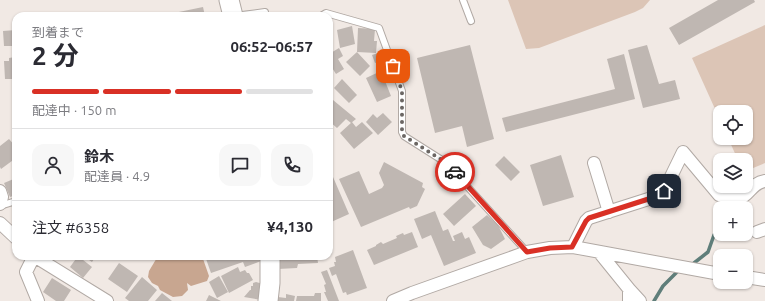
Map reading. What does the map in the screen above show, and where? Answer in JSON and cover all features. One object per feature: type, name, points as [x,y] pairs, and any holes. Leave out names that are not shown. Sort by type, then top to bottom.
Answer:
[{"type":"main road","points":[[229,0],[231,12]]},
{"type":"main road","points":[[268,301],[270,260]]},
{"type":"street","points":[[572,247],[589,218],[661,195],[683,152],[719,196],[731,199],[740,198],[760,182],[765,181]]},
{"type":"street","points":[[594,163],[609,212]]},
{"type":"street","points":[[0,191],[2,198],[0,205]]},
{"type":"street","points":[[0,223],[12,234]]},
{"type":"street","points":[[394,301],[415,297],[527,252],[550,248],[572,247],[713,273]]},
{"type":"street","points":[[599,252],[629,295],[640,301]]},
{"type":"street","points":[[32,260],[26,272],[38,301]]},
{"type":"street","points":[[40,260],[107,301]]},
{"type":"street","points":[[753,278],[765,280]]},
{"type":"lane","points":[[462,0],[471,21]]},
{"type":"lane","points":[[333,15],[379,28],[402,91],[402,132],[404,136],[445,162],[527,252]]},
{"type":"lane","points":[[0,205],[12,202]]},
{"type":"shaded area","points":[[508,0],[650,0],[643,8],[635,12],[539,48],[526,49]]},
{"type":"shaded area","points":[[765,25],[765,163],[753,168],[753,153],[735,153],[731,145],[753,145],[753,105],[713,105],[692,58]]},
{"type":"shaded area","points":[[156,260],[203,260],[209,276],[207,281],[191,286],[187,283],[188,290],[182,296],[173,297],[160,290],[158,286],[152,283],[148,277],[149,271]]},
{"type":"building","points":[[718,0],[754,0],[755,2],[679,45],[669,28]]},
{"type":"building","points":[[203,7],[204,12],[179,12]]},
{"type":"building","points":[[352,26],[355,44],[340,48],[337,30]]},
{"type":"building","points":[[358,28],[375,29],[374,41],[377,41],[376,53],[357,52]]},
{"type":"building","points":[[12,30],[12,46],[4,46],[3,31]]},
{"type":"building","points":[[470,45],[494,139],[467,147],[462,126],[435,133],[417,58]]},
{"type":"building","points":[[647,45],[659,84],[675,80],[680,99],[643,108],[628,50]]},
{"type":"building","points":[[339,48],[343,56],[338,59],[344,69],[336,74],[333,69],[333,52]]},
{"type":"building","points":[[357,52],[370,66],[360,76],[346,62]]},
{"type":"building","points":[[381,52],[384,60],[375,63],[372,55]]},
{"type":"building","points":[[624,54],[635,99],[506,132],[502,118],[615,89],[607,59]]},
{"type":"building","points":[[9,58],[12,58],[12,79],[5,79],[4,61],[9,61]]},
{"type":"building","points":[[381,71],[391,96],[377,102],[366,78]]},
{"type":"building","points":[[342,79],[357,95],[349,103],[334,88]]},
{"type":"building","points":[[333,100],[356,119],[351,123],[346,119],[337,128],[333,124]]},
{"type":"building","points":[[383,113],[392,122],[378,135],[366,122],[373,114],[377,118]]},
{"type":"building","points":[[352,122],[356,127],[362,122],[373,133],[354,149],[340,133]]},
{"type":"building","points":[[9,139],[12,142],[12,161],[1,169],[0,167],[0,146]]},
{"type":"building","points":[[561,155],[574,197],[543,206],[530,165]]},
{"type":"building","points":[[504,156],[520,172],[511,181],[495,165]]},
{"type":"building","points":[[384,162],[423,183],[422,187],[425,189],[417,206],[410,209],[409,207],[361,227],[339,179],[359,171],[369,194],[382,188],[384,185],[379,173]]},
{"type":"building","points":[[333,177],[349,214],[333,221]]},
{"type":"building","points":[[12,180],[12,196],[10,197],[4,183]]},
{"type":"building","points":[[465,194],[476,206],[454,226],[443,214]]},
{"type":"building","points":[[435,211],[443,231],[448,229],[453,241],[455,241],[453,236],[462,232],[465,239],[469,237],[476,253],[444,266],[431,235],[422,239],[414,219]]},
{"type":"building","points":[[487,215],[498,225],[505,239],[491,249],[483,245],[472,227]]},
{"type":"building","points":[[412,232],[418,247],[374,265],[367,250],[381,242],[383,244],[397,238],[396,236],[403,233],[404,235]]},
{"type":"building","points":[[353,250],[367,288],[347,295],[346,292],[343,293],[336,274],[332,276],[329,268],[335,266],[335,257]]},
{"type":"building","points":[[75,260],[83,260],[92,267],[83,278],[70,267]]},
{"type":"building","points":[[206,260],[261,261],[245,267],[243,262],[211,273]]},
{"type":"building","points":[[277,260],[318,260],[318,263],[298,264],[297,268],[278,269]]},
{"type":"building","points":[[119,263],[138,276],[127,292],[108,279]]},
{"type":"building","points":[[238,267],[240,272],[245,270],[249,273],[253,280],[229,293],[221,276]]},
{"type":"building","points":[[327,270],[339,301],[328,301],[324,292],[326,292],[324,285],[326,284],[321,272]]},
{"type":"building","points":[[219,276],[228,292],[217,298],[209,282]]},
{"type":"building","points":[[142,277],[157,290],[148,301],[129,301],[125,298]]},
{"type":"building","points":[[52,278],[71,290],[64,301],[56,301],[43,292]]},
{"type":"building","points":[[256,282],[263,284],[261,300],[244,297],[251,290],[253,283]]},
{"type":"building","points":[[162,293],[172,301],[155,301]]},
{"type":"building","points":[[315,293],[321,293],[321,301],[296,301],[297,296],[314,296]]},
{"type":"building","points":[[286,294],[295,296],[294,301],[278,301],[278,297],[286,298]]},
{"type":"building","points":[[209,295],[221,301],[206,301]]},
{"type":"waterway","points":[[694,263],[708,252],[713,238]]},
{"type":"waterway","points":[[654,301],[663,286],[677,272]]},
{"type":"way so far","points":[[393,66],[402,91],[402,132],[404,136],[445,162],[455,172]]},
{"type":"route","points":[[455,172],[527,252],[550,248],[572,247],[589,218],[661,195],[664,191]]}]
